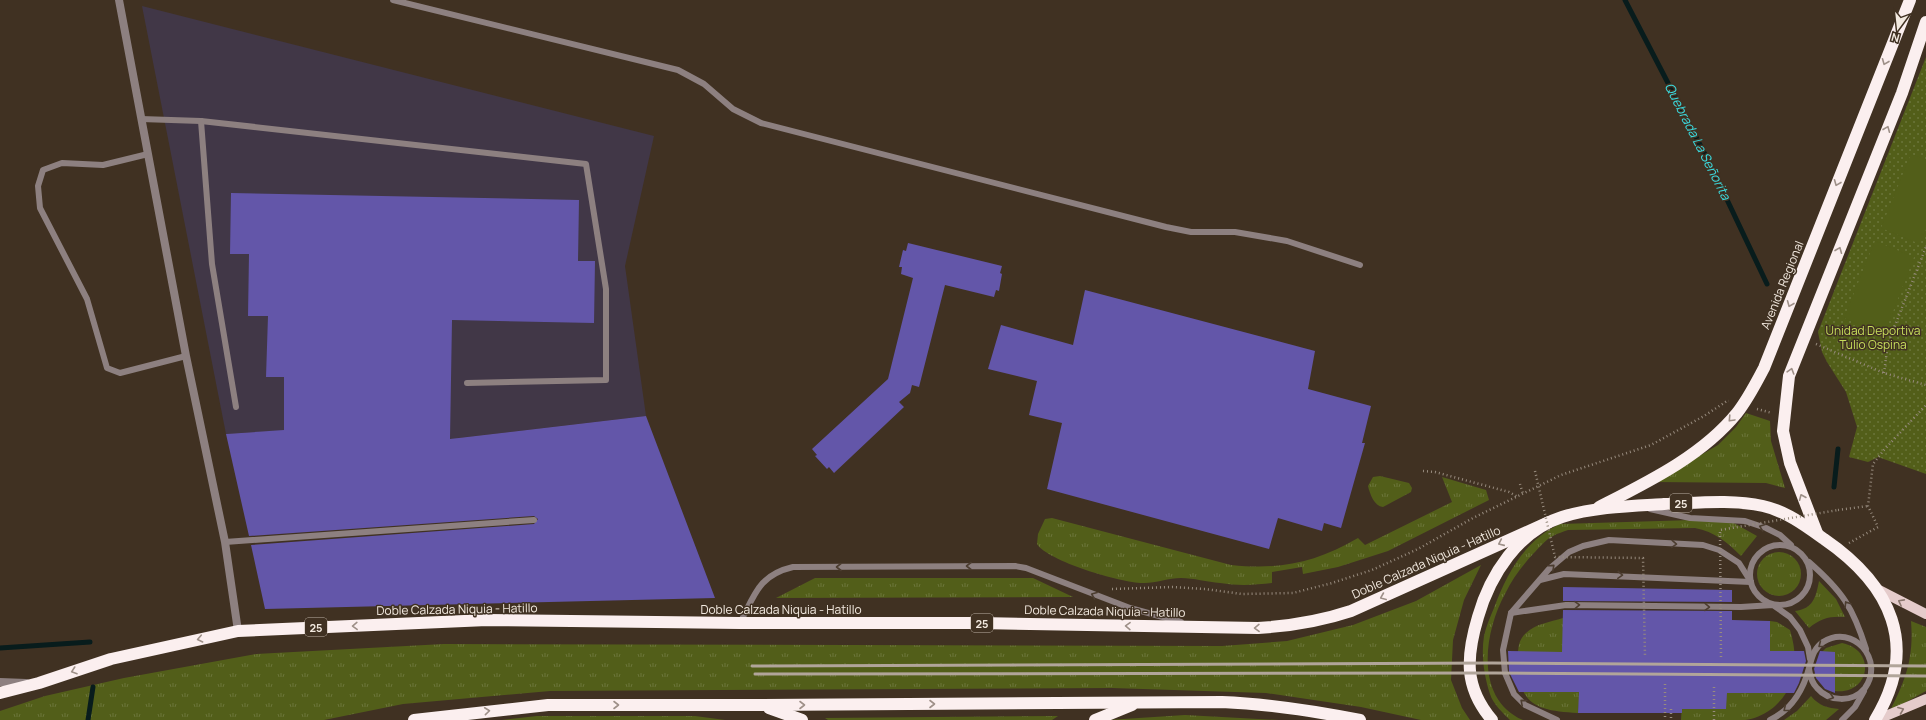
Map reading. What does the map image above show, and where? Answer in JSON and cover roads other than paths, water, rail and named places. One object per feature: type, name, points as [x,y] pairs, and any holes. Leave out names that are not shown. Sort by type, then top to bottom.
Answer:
[{"type":"highway","name":"Avenida Regional","points":[[1593,511],[1683,461],[1714,437],[1743,405],[1764,368],[1910,0]]},
{"type":"highway","points":[[1817,533],[1790,463],[1783,431],[1789,376],[1902,93],[1926,22]]},
{"type":"highway","name":"25","points":[[1492,720],[1474,694],[1469,668],[1472,637],[1482,603],[1496,573],[1511,552],[1529,536],[1549,522],[1576,513],[1637,506],[1694,503],[1742,503],[1764,506],[1784,514],[1817,533],[1838,548],[1862,570],[1877,589],[1896,628],[1898,646],[1897,665],[1892,688],[1876,720]]},
{"type":"highway","name":"Doble Calzada Niquia - Hatillo","points":[[0,693],[39,683],[111,659],[238,631],[488,620],[740,623],[979,623],[1280,627],[1332,617],[1351,611],[1549,522]]},
{"type":"highway","points":[[1094,720],[1139,702]]},
{"type":"highway","points":[[414,720],[548,705],[1222,702],[1264,704],[1310,710],[1360,720]]},
{"type":"highway","points":[[762,705],[802,720]]},
{"type":"main road","points":[[1877,589],[1926,614]]},
{"type":"main road","points":[[1876,720],[1926,699]]},
{"type":"street","points":[[119,0],[186,356],[225,542],[238,631]]},
{"type":"street","points":[[0,682],[39,683]]},
{"type":"lane","points":[[393,0],[678,70],[704,84],[733,109],[761,123],[1166,227],[1191,232],[1235,232],[1287,242],[1360,265]]},
{"type":"lane","points":[[141,119],[201,121],[586,164],[606,289],[606,380],[467,382]]},
{"type":"lane","points":[[201,121],[212,264],[236,408]]},
{"type":"lane","points":[[148,154],[103,165],[62,163],[43,170],[38,186],[40,208],[87,299],[107,368],[120,373],[186,356]]},
{"type":"lane","points":[[1637,506],[1690,518],[1745,521],[1766,528],[1780,535],[1802,553],[1808,561],[1832,582],[1857,620],[1871,662],[1872,673],[1855,707],[1842,720]]},
{"type":"lane","points":[[225,542],[534,520]]},
{"type":"lane","points":[[1557,720],[1525,706],[1514,694],[1504,673],[1503,650],[1511,613],[1549,569],[1569,552],[1583,546],[1609,540],[1703,545],[1719,550],[1739,563],[1751,582],[1755,592],[1762,599],[1790,617],[1800,630],[1808,648],[1810,659],[1809,669],[1797,698],[1790,707],[1770,720]]},
{"type":"lane","points":[[1751,582],[1751,567],[1758,554],[1765,548],[1774,545],[1785,545],[1794,548]]},
{"type":"lane","points":[[1511,613],[1566,605],[1741,608],[1791,603],[1800,598],[1810,581],[1808,561]]},
{"type":"lane","points":[[740,623],[755,593],[769,576],[781,570],[793,567],[1015,566],[1026,568],[1130,608],[1198,627]]},
{"type":"lane","points":[[1540,580],[1564,574],[1751,582]]},
{"type":"lane","points":[[1810,659],[1815,649],[1823,642],[1832,638],[1842,637],[1852,639],[1861,644],[1868,653]]},
{"type":"lane","points":[[1809,669],[1811,679],[1816,688],[1824,695],[1833,698],[1844,699],[1854,696],[1862,691],[1868,683]]},
{"type":"waterway","name":"Quebrada La Señorita","points":[[1625,0],[1712,168],[1767,284]]},
{"type":"waterway","name":"Quebrada La Señorita","points":[[1834,487],[1838,449]]},
{"type":"waterway","points":[[0,648],[90,642]]},
{"type":"waterway","points":[[88,720],[93,687]]},
{"type":"railway","points":[[752,666],[1492,663],[1926,666]]},
{"type":"railway","points":[[755,674],[1496,673],[1926,676]]},
{"type":"park label","name":"Unidad Deportiva Tulio Ospina","points":[[1873,337]]}]
